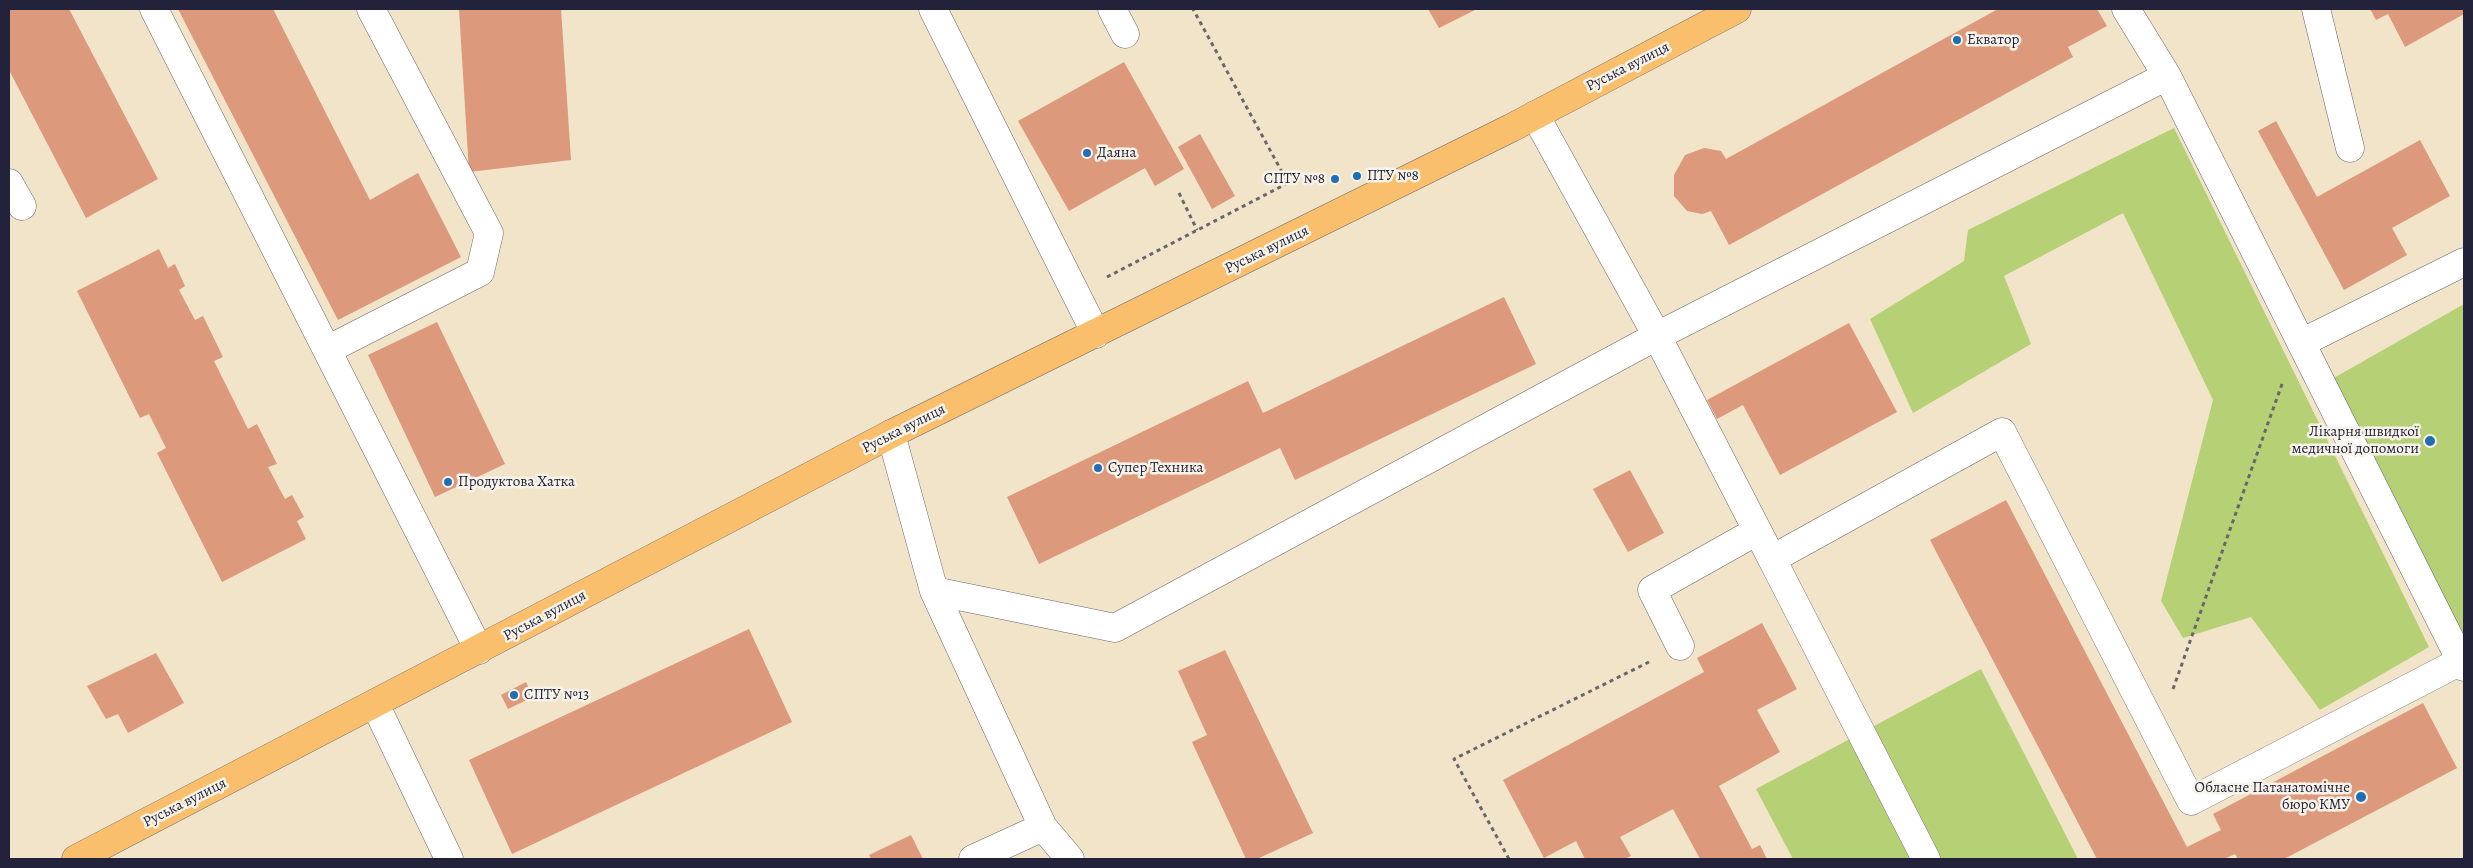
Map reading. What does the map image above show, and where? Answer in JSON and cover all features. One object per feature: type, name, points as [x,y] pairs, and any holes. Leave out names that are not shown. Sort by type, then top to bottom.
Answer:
[{"type":"main road","name":"Руська вулиця","points":[[76,859],[891,434],[1535,115],[1737,9]]},
{"type":"street","points":[[154,9],[479,650]]},
{"type":"street","points":[[327,350],[480,272],[489,233],[371,9]]},
{"type":"street","points":[[933,9],[1096,334]]},
{"type":"street","points":[[1112,9],[1125,34]]},
{"type":"street","points":[[1772,559],[2002,432],[2191,801],[2463,664],[2167,76],[2126,9]]},
{"type":"street","points":[[2316,9],[2350,148]]},
{"type":"street","points":[[934,591],[1115,628],[1656,336],[2167,76]]},
{"type":"street","points":[[1535,115],[1656,336],[1926,859]]},
{"type":"street","points":[[2302,343],[2464,262]]},
{"type":"street","points":[[891,434],[934,591],[1043,827],[1070,859]]},
{"type":"street","points":[[1680,646],[1652,590],[1757,531]]},
{"type":"street","points":[[375,704],[449,859]]},
{"type":"street","points":[[973,859],[1043,827]]},
{"type":"path","points":[[1075,293],[1288,183],[1193,9]]},
{"type":"path","points":[[1179,193],[1197,230]]},
{"type":"path","points":[[2157,734],[2293,354],[2302,343]]},
{"type":"path","points":[[1509,859],[1454,759],[1680,646]]},
{"type":"green space","points":[[2174,128],[2429,647],[2320,710],[2251,617],[2183,638],[2161,601],[2213,400],[2123,213],[2004,276],[2031,344],[1913,413],[1870,319],[1964,261],[1968,230]]},
{"type":"green space","name":"Лікарня швидкої медичної допомоги","points":[[2464,304],[2464,640],[2332,379]]},
{"type":"green space","points":[[1981,669],[2078,859],[1793,859],[1756,789]]},
{"type":"building","points":[[9,9],[69,9],[158,179],[86,218],[9,70]]},
{"type":"building","points":[[178,9],[273,9],[370,200],[418,173],[461,257],[338,320]]},
{"type":"building","points":[[459,9],[561,9],[571,160],[469,172]]},
{"type":"building","points":[[1428,9],[1477,9],[1439,28]]},
{"type":"building","points":[[1998,9],[2097,9],[2107,26],[2068,47],[2073,57],[1729,245],[1711,211],[1702,214],[1687,211],[1674,196],[1674,175],[1685,155],[1704,148],[1721,151],[1726,159]]},
{"type":"building","points":[[2370,9],[2464,9],[2464,14],[2405,47],[2388,14],[2376,20]]},
{"type":"building","points":[[1124,62],[1184,169],[1155,186],[1145,168],[1069,211],[1018,121]]},
{"type":"building","points":[[2276,121],[2317,197],[2420,140],[2450,196],[2392,228],[2407,255],[2344,290],[2258,131]]},
{"type":"building","points":[[1200,134],[1235,196],[1212,209],[1178,147]]},
{"type":"building","points":[[159,249],[168,268],[175,264],[185,286],[179,290],[195,320],[203,316],[223,357],[214,361],[248,429],[257,424],[277,464],[268,467],[285,499],[292,495],[304,517],[297,521],[306,539],[222,582],[157,453],[166,448],[149,414],[140,418],[77,291]]},
{"type":"building","points":[[1504,297],[1536,364],[1295,480],[1280,448],[1039,564],[1007,497],[1248,381],[1263,413]]},
{"type":"building","points":[[437,322],[505,464],[435,497],[368,355]]},
{"type":"building","points":[[1849,323],[1897,412],[1780,475],[1743,405],[1717,419],[1707,400]]},
{"type":"building","points":[[1630,470],[1664,533],[1628,552],[1593,489]]},
{"type":"building","points":[[2006,500],[2187,847],[2221,830],[2213,814],[2423,703],[2457,768],[2284,859],[2238,859],[2235,854],[2224,859],[2097,859],[1930,540]]},
{"type":"building","points":[[1762,623],[1797,689],[1757,710],[1780,752],[1719,786],[1752,849],[1760,845],[1767,859],[1700,859],[1673,809],[1620,837],[1631,856],[1624,859],[1585,859],[1576,841],[1544,858],[1503,780],[1704,672],[1697,658]]},
{"type":"building","points":[[749,629],[792,722],[512,854],[469,760]]},
{"type":"building","points":[[1225,650],[1313,833],[1257,859],[1246,859],[1192,742],[1207,735],[1178,671]]},
{"type":"building","points":[[156,653],[184,703],[128,733],[118,714],[106,719],[87,686]]},
{"type":"building","points":[[526,682],[533,697],[508,709],[501,695]]},
{"type":"building","points":[[911,835],[923,859],[871,859],[869,855]]},
{"type":"place","name":"Екватор","points":[[1957,40]]},
{"type":"place","name":"Даяна","points":[[1087,153]]},
{"type":"place","name":"ПТУ №8","points":[[1357,176]]},
{"type":"place","name":"СПТУ №8","points":[[1335,179]]},
{"type":"place","name":"Лікарня швидкої медичної допомоги","points":[[2430,441]]},
{"type":"place","name":"Супер Техника","points":[[1098,468]]},
{"type":"place","name":"Продуктова Хатка","points":[[448,482]]},
{"type":"place","name":"СПТУ №13","points":[[514,695]]},
{"type":"place","name":"Обласне Патанатомічне бюро КМУ","points":[[2361,797]]}]
